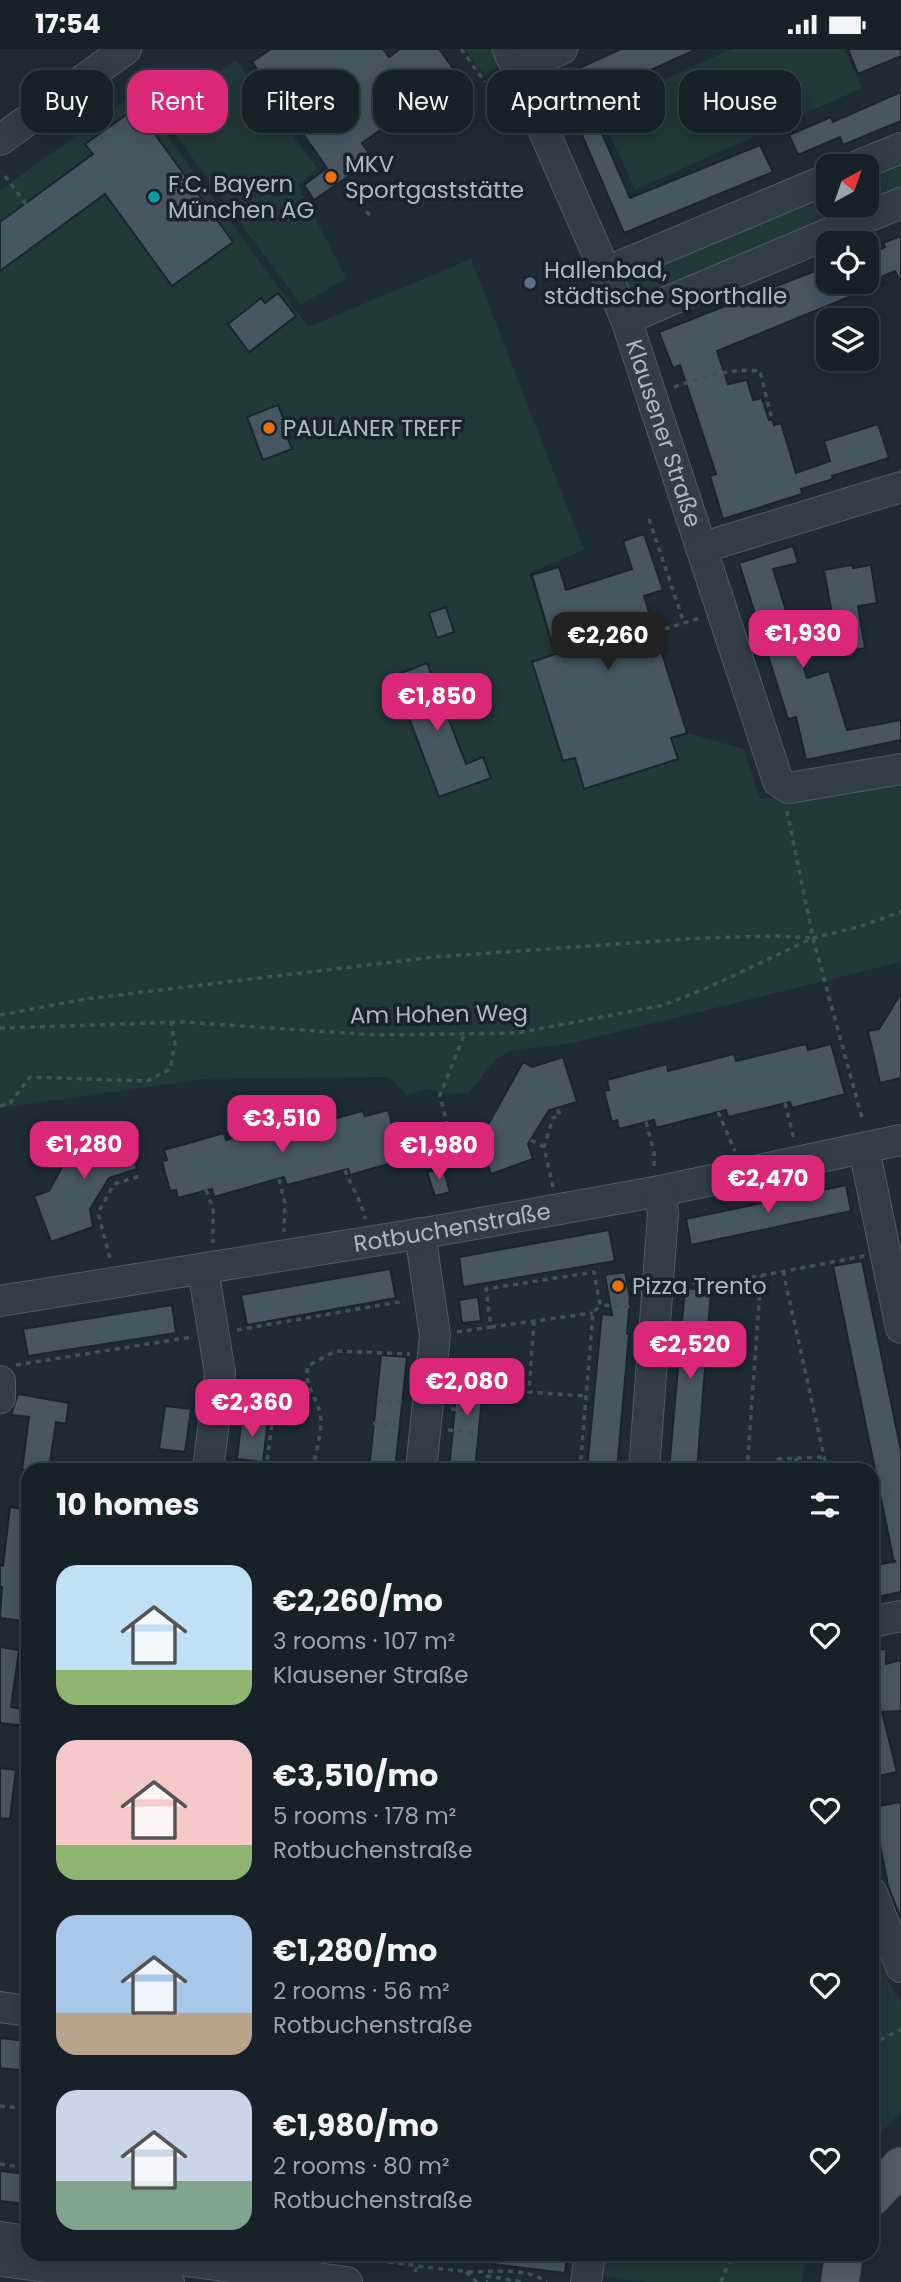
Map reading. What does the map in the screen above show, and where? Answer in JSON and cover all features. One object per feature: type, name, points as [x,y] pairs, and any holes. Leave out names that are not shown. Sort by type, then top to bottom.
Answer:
[{"type":"main road","points":[[879,2190],[901,2166]]},
{"type":"main road","points":[[840,2282],[843,2261]]},
{"type":"street","points":[[0,141],[127,49]]},
{"type":"street","points":[[513,59],[562,49]]},
{"type":"street","name":"Klausener Straße","points":[[513,59],[626,319],[778,781],[785,787]]},
{"type":"street","points":[[879,157],[901,148]]},
{"type":"street","points":[[606,272],[816,184]]},
{"type":"street","points":[[626,319],[901,203]]},
{"type":"street","points":[[701,548],[901,487]]},
{"type":"street","points":[[785,787],[901,769]]},
{"type":"street","name":"Rotbuchenstraße","points":[[0,1301],[208,1256],[421,1233],[657,1179],[864,1149],[901,1140]]},
{"type":"street","points":[[864,1149],[901,1328]]},
{"type":"street","points":[[646,1463],[663,1213],[657,1179]]},
{"type":"street","points":[[421,1233],[434,1345],[422,1463]]},
{"type":"street","points":[[208,1256],[219,1373],[209,1463]]},
{"type":"street","points":[[0,1381],[0,1398]]},
{"type":"street","points":[[879,1621],[901,1616]]},
{"type":"street","points":[[879,1919],[901,1966]]},
{"type":"street","points":[[0,2007],[21,2010]]},
{"type":"street","points":[[0,2237],[21,2240]]},
{"type":"street","points":[[0,2261],[169,2282]]},
{"type":"street","points":[[232,2261],[346,2269]]},
{"type":"street","points":[[586,2282],[589,2261]]},
{"type":"path","points":[[461,49],[485,82]]},
{"type":"path","points":[[5,176],[28,208]]},
{"type":"path","points":[[349,187],[371,217]]},
{"type":"path","points":[[652,394],[717,372],[760,371],[771,416]]},
{"type":"path","points":[[649,519],[684,623]]},
{"type":"path","points":[[655,632],[722,611]]},
{"type":"path","points":[[785,787],[785,805],[813,938],[863,1117],[864,1149]]},
{"type":"path","name":"Am Hohen Weg","points":[[0,1028],[171,1022],[375,1035],[517,1033],[664,1005],[813,938],[858,927],[901,912]]},
{"type":"path","points":[[0,1015],[85,999],[434,957],[701,938],[813,938]]},
{"type":"path","points":[[0,1106],[10,1104],[30,1077],[147,1081],[170,1069],[175,1044],[171,1022]]},
{"type":"path","points":[[417,1154],[449,1141],[440,1095],[464,1035]]},
{"type":"path","points":[[785,1103],[794,1139]]},
{"type":"path","points":[[553,1189],[544,1147],[553,1118],[560,1115],[557,1108]]},
{"type":"path","points":[[719,1112],[735,1152]]},
{"type":"path","points":[[646,1122],[657,1179]]},
{"type":"path","points":[[531,1140],[544,1147]]},
{"type":"path","points":[[345,1170],[350,1186],[363,1206],[366,1219]]},
{"type":"path","points":[[111,1261],[98,1213],[114,1184],[143,1175]]},
{"type":"path","points":[[279,1179],[285,1203],[284,1232]]},
{"type":"path","points":[[206,1190],[213,1209],[208,1256]]},
{"type":"path","points":[[581,1463],[593,1313],[600,1305],[886,1252]]},
{"type":"path","points":[[783,1271],[826,1463]]},
{"type":"path","points":[[491,1327],[486,1289],[594,1272],[600,1305]]},
{"type":"path","points":[[748,1463],[761,1275]]},
{"type":"path","points":[[315,1463],[320,1439],[321,1416],[305,1377],[308,1366],[335,1351],[434,1345],[491,1327],[593,1313]]},
{"type":"path","points":[[534,1321],[529,1392],[586,1396]]},
{"type":"path","points":[[267,1463],[273,1415],[288,1411],[307,1380]]},
{"type":"path","points":[[428,1406],[480,1412]]},
{"type":"path","points":[[778,1463],[778,1459],[825,1457]]},
{"type":"path","points":[[796,1458],[796,1463]]},
{"type":"path","points":[[879,2047],[880,2040],[901,2029]]},
{"type":"path","points":[[0,2106],[21,2108]]},
{"type":"path","points":[[0,2164],[21,2167]]},
{"type":"path","points":[[721,2282],[729,2261]]},
{"type":"path","points":[[415,2272],[418,2265]]},
{"type":"path","points":[[346,2269],[418,2265],[466,2272],[493,2270],[538,2276],[547,2282]]},
{"type":"path","points":[[462,2277],[466,2272]]},
{"type":"path","points":[[466,2272],[477,2282]]},
{"type":"path","points":[[487,2280],[524,2282]]},
{"type":"green space","points":[[465,49],[495,49],[503,64],[487,70],[484,75]]},
{"type":"green space","points":[[732,49],[844,49],[862,88],[801,115],[801,70],[685,70]]},
{"type":"green space","points":[[236,60],[244,70],[242,133],[291,133],[318,169],[298,185],[346,278],[301,305],[174,133],[228,133],[228,70],[222,70]]},
{"type":"green space","points":[[679,73],[679,133],[762,133],[635,190],[609,133],[665,133],[665,79]]},
{"type":"green space","points":[[127,99],[127,133],[165,133],[308,327],[471,259],[584,550],[529,573],[555,654],[532,662],[563,761],[575,758],[585,789],[678,760],[671,738],[687,733],[744,749],[760,799],[901,778],[901,962],[569,1044],[511,1051],[497,1058],[468,1093],[444,1094],[425,1089],[407,1095],[388,1077],[204,1079],[0,1108],[0,190],[80,133],[113,133],[113,109]]},
{"type":"green space","points":[[901,160],[901,192],[879,201],[879,169]]},
{"type":"green space","points":[[816,195],[816,217],[841,217],[635,302],[624,274]]},
{"type":"green space","points":[[879,1957],[888,1981],[901,2003],[901,2112],[879,2135]]},
{"type":"green space","points":[[599,2261],[806,2261],[802,2282],[646,2282],[606,2277],[598,2266]]},
{"type":"building","points":[[271,49],[383,49],[389,57],[400,49],[439,49],[454,70],[373,70],[373,133],[376,133],[362,143],[373,159],[314,200],[304,185],[327,168],[302,133],[359,133],[359,70],[258,70],[252,62]]},
{"type":"building","points":[[621,49],[697,49],[651,70],[575,70]]},
{"type":"building","points":[[848,49],[901,49],[901,56],[858,74]]},
{"type":"building","points":[[901,92],[901,121],[843,145],[840,137],[798,155],[789,135],[801,133],[801,130],[831,117],[833,122]]},
{"type":"building","name":"F.C. Bayern München AG","points":[[127,114],[127,133],[154,133],[233,242],[172,286],[105,194],[0,271],[0,222],[93,154],[85,144],[101,133],[113,133],[113,124]]},
{"type":"building","points":[[581,133],[602,133],[630,198],[760,145],[773,172],[624,233]]},
{"type":"building","points":[[901,236],[901,283],[895,271],[879,278],[879,250],[885,247],[883,243]]},
{"type":"building","points":[[816,271],[816,294],[857,294],[816,308],[816,311],[717,351],[728,384],[747,380],[753,400],[762,398],[769,420],[772,419],[774,425],[781,423],[796,473],[830,461],[824,441],[878,424],[889,458],[832,476],[833,479],[801,489],[802,494],[723,519],[710,476],[716,474],[680,365],[673,368],[659,332]]},
{"type":"building","points":[[278,293],[296,316],[249,352],[228,324],[261,298],[265,303]]},
{"type":"building","name":"PAULANER TREFF","points":[[278,405],[291,438],[288,439],[292,449],[263,460],[247,417]]},
{"type":"building","points":[[644,534],[663,590],[644,596],[687,733],[671,738],[678,759],[584,789],[575,758],[563,761],[532,662],[555,654],[532,575],[559,567],[566,590],[632,569],[623,541]]},
{"type":"building","points":[[793,546],[798,563],[773,569],[807,678],[829,671],[847,730],[901,720],[901,740],[806,760],[796,717],[788,719],[739,563]]},
{"type":"building","points":[[852,565],[853,568],[871,565],[877,603],[858,606],[865,648],[839,653],[824,570]]},
{"type":"building","points":[[446,607],[454,632],[437,638],[429,613]]},
{"type":"building","points":[[427,663],[466,764],[483,757],[491,778],[439,797],[393,676]]},
{"type":"building","points":[[901,993],[901,1078],[880,1083],[868,1031],[879,1029]]},
{"type":"building","points":[[806,1044],[808,1050],[831,1044],[845,1094],[792,1108],[790,1102],[728,1117],[726,1110],[656,1128],[654,1120],[619,1129],[617,1120],[612,1122],[604,1091],[609,1090],[607,1080],[667,1064],[668,1071],[734,1054],[736,1061]]},
{"type":"building","points":[[563,1057],[577,1102],[549,1110],[528,1144],[533,1159],[491,1174],[474,1128],[489,1123],[523,1062],[532,1067]]},
{"type":"building","points":[[388,1110],[402,1160],[350,1175],[348,1169],[287,1185],[284,1177],[214,1197],[212,1189],[178,1198],[176,1190],[170,1191],[162,1161],[167,1160],[164,1150],[224,1133],[226,1140],[291,1121],[294,1129],[363,1111],[365,1116]]},
{"type":"building","points":[[123,1125],[137,1169],[109,1178],[90,1209],[93,1227],[51,1242],[34,1196],[49,1191],[83,1129],[92,1134]]},
{"type":"building","points":[[443,1168],[450,1192],[435,1196],[427,1172]]},
{"type":"building","points":[[846,1185],[851,1211],[691,1245],[686,1219]]},
{"type":"building","points":[[609,1230],[615,1261],[463,1287],[459,1257]]},
{"type":"building","points":[[862,1261],[901,1451],[901,1592],[879,1597],[879,1564],[894,1561],[879,1488],[879,1463],[874,1463],[833,1266]]},
{"type":"building","points":[[390,1269],[396,1298],[247,1325],[241,1295]]},
{"type":"building","points":[[625,1272],[630,1298],[618,1463],[588,1463],[602,1314],[612,1315],[605,1275]]},
{"type":"building","points":[[685,1288],[711,1291],[698,1463],[670,1463]]},
{"type":"building","points":[[478,1297],[481,1321],[462,1323],[459,1300]]},
{"type":"building","points":[[172,1305],[176,1333],[28,1356],[23,1329]]},
{"type":"building","points":[[381,1355],[407,1357],[396,1463],[370,1463]]},
{"type":"building","points":[[459,1365],[485,1367],[476,1463],[450,1463]]},
{"type":"building","points":[[18,1394],[69,1403],[66,1424],[56,1422],[50,1463],[23,1463],[29,1417],[11,1415]]},
{"type":"building","points":[[165,1406],[191,1409],[185,1452],[159,1449]]},
{"type":"building","points":[[242,1416],[268,1420],[263,1462],[237,1459]]},
{"type":"building","points":[[10,1507],[21,1509],[21,1621],[0,1618],[0,1565],[3,1566]]},
{"type":"building","points":[[0,1647],[19,1650],[11,1707],[21,1709],[21,1725],[0,1723]]},
{"type":"building","points":[[886,1649],[886,1664],[901,1660],[901,1711],[882,1712],[897,1772],[879,1776],[879,1650]]},
{"type":"building","points":[[0,1768],[16,1770],[10,1819],[0,1818]]},
{"type":"building","points":[[901,1802],[899,1914],[888,1886],[879,1839],[879,1806]]},
{"type":"building","points":[[0,2038],[21,2040],[21,2070],[0,2068]]},
{"type":"building","points":[[0,2171],[21,2173],[21,2203],[0,2201]]},
{"type":"building","points":[[492,2261],[566,2261],[565,2273],[492,2264]]},
{"type":"place","name":"MKV Sportgaststätte","points":[[331,177]]},
{"type":"place","name":"F.C. Bayern München AG","points":[[154,197]]},
{"type":"place","name":"Hallenbad, städtische Sporthalle","points":[[530,283]]},
{"type":"place","name":"PAULANER TREFF","points":[[269,428]]},
{"type":"place","name":"Pizza Trento","points":[[618,1286]]}]
